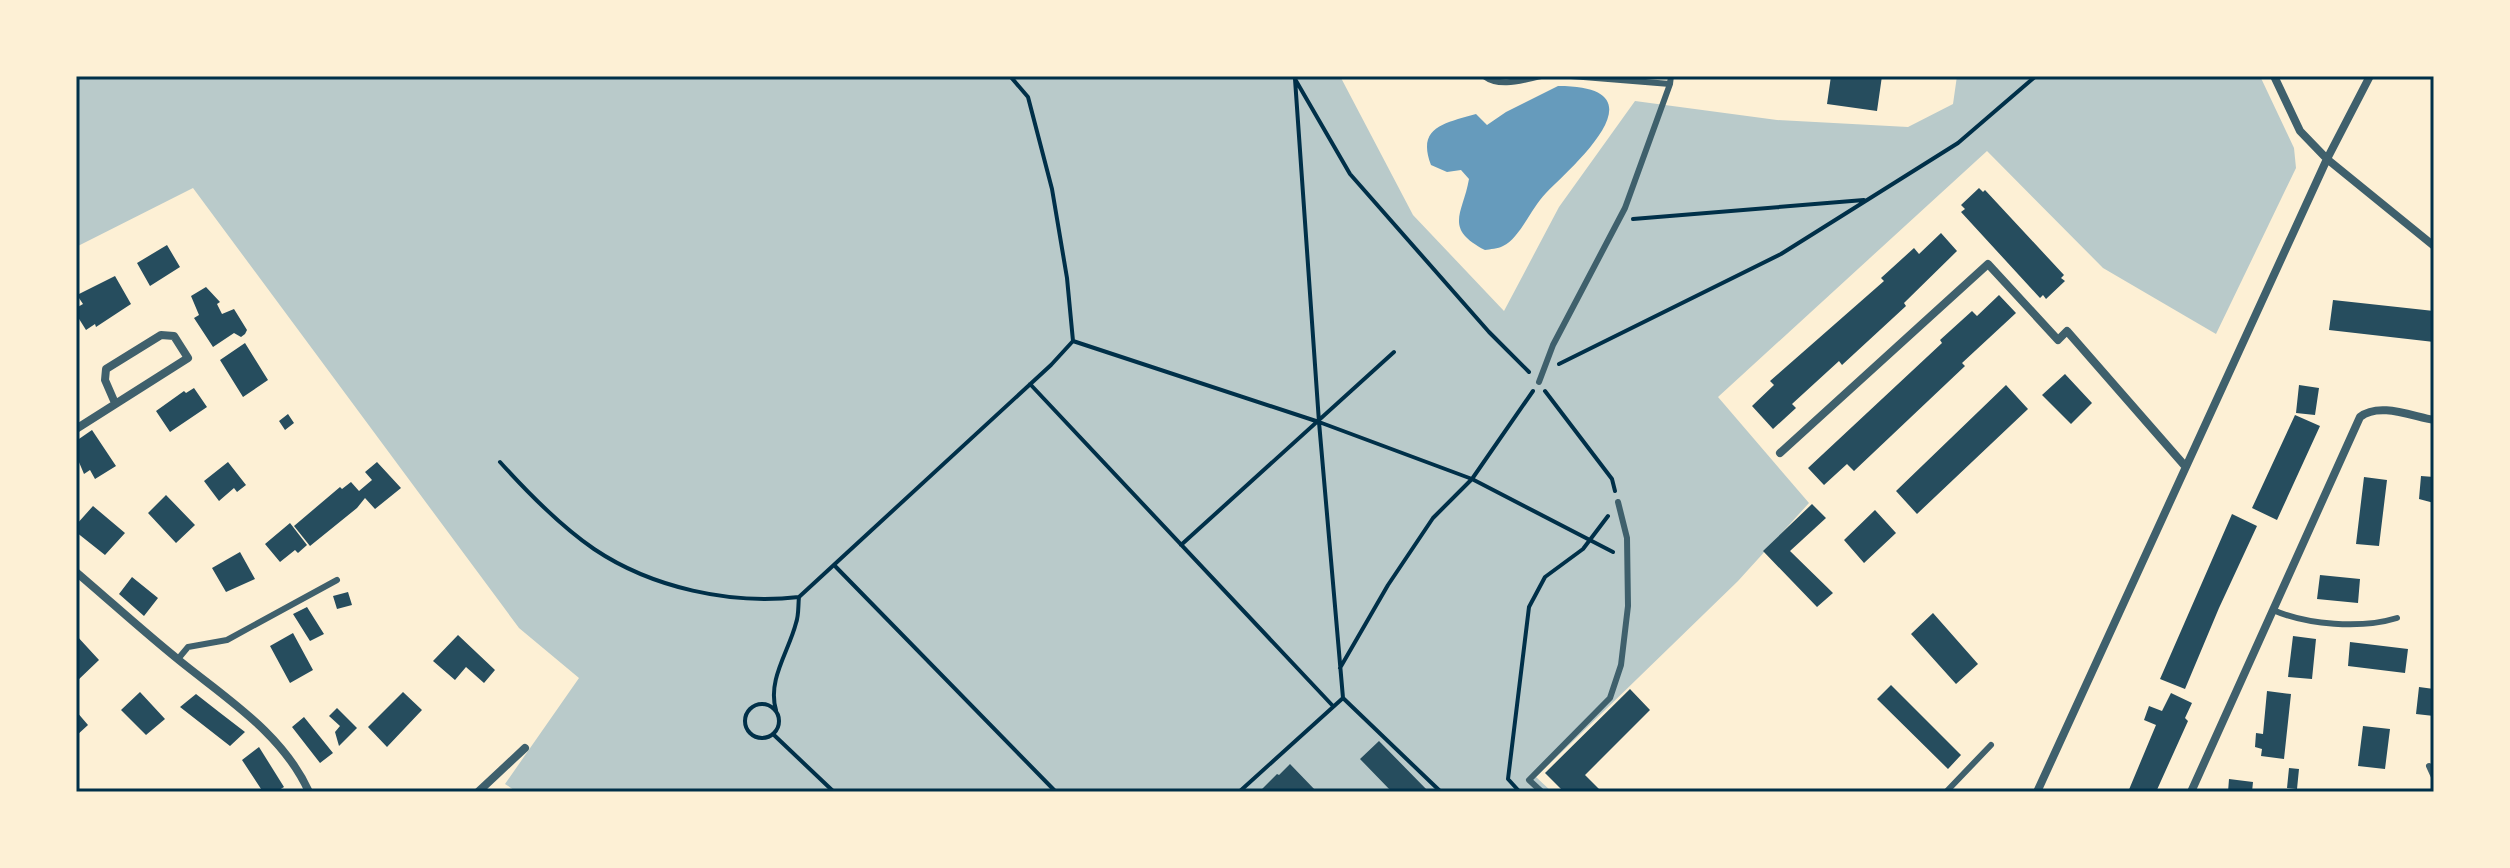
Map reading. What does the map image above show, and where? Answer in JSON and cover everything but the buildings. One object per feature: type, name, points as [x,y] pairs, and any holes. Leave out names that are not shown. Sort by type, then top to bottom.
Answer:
[{"type":"street","points":[[2274,76],[2300,131],[2327,159],[2434,246]]},
{"type":"street","points":[[2037,792],[2327,159],[2370,76]]},
{"type":"street","points":[[1780,453],[1988,264],[2058,340],[2067,331],[2185,466]]},
{"type":"street","points":[[76,429],[188,358],[174,336],[161,335],[106,369],[105,380],[115,403]]},
{"type":"street","points":[[2191,792],[2360,417],[2369,410],[2379,409],[2434,420]]},
{"type":"street","points":[[76,572],[265,729],[309,792]]},
{"type":"street","points":[[478,792],[525,748]]},
{"type":"lane","points":[[1484,76],[1492,82],[1508,83],[1541,76]]},
{"type":"lane","points":[[1539,382],[1553,345],[1619,220],[1670,80],[1571,76]]},
{"type":"lane","points":[[1542,792],[1529,780],[1610,698],[1621,665],[1628,606],[1627,538],[1618,502]]},
{"type":"lane","points":[[178,659],[188,647],[227,640],[337,580]]},
{"type":"lane","points":[[2273,610],[2287,616],[2348,624],[2381,623],[2397,618]]},
{"type":"lane","points":[[1946,792],[1991,745]]},
{"type":"lane","points":[[2429,766],[2434,777]]},
{"type":"path","points":[[1010,76],[1028,97],[1052,189],[1067,278],[1073,341]]},
{"type":"path","points":[[1542,372],[1781,254],[1958,143],[2036,76]]},
{"type":"path","points":[[1295,77],[1350,174],[1489,332],[1539,382],[1612,479],[1618,502],[1591,540],[1545,577],[1529,607],[1508,779],[1517,791]]},
{"type":"path","points":[[1295,77],[1319,422],[1343,698],[1441,792]]},
{"type":"path","points":[[1619,220],[1867,200]]},
{"type":"path","points":[[500,462],[560,523],[596,550],[638,572],[681,588],[733,598],[767,601],[799,597],[1073,341]]},
{"type":"path","points":[[1073,341],[1319,422],[1472,479],[1627,559]]},
{"type":"path","points":[[1181,545],[1394,352]]},
{"type":"path","points":[[1340,668],[1388,585],[1433,518],[1472,479],[1539,382]]},
{"type":"path","points":[[1030,384],[1332,705]]},
{"type":"path","points":[[834,565],[1056,792]]},
{"type":"path","points":[[776,710],[759,704],[751,708],[745,725],[749,733],[766,739],[774,735],[779,727],[780,718],[772,697],[797,621],[799,597]]},
{"type":"path","points":[[1239,792],[1343,698]]},
{"type":"path","points":[[774,735],[834,792]]},
{"type":"shaded area","points":[[76,76],[1340,76],[1413,215],[1504,311],[1559,207],[1635,101],[1777,120],[1908,127],[1953,104],[1957,76],[2260,76],[2294,148],[2296,168],[2216,334],[2103,268],[1987,151],[1718,397],[1809,503],[1738,581],[1536,777],[1552,792],[517,792],[505,784],[579,678],[519,628],[193,188],[76,247]]},
{"type":"water","points":[[1558,86],[1589,89],[1605,98],[1609,112],[1603,128],[1576,164],[1541,199],[1515,236],[1501,247],[1485,250],[1464,235],[1460,227],[1460,211],[1469,179],[1461,170],[1447,172],[1431,165],[1427,142],[1437,128],[1445,124],[1476,114],[1487,125]]}]
